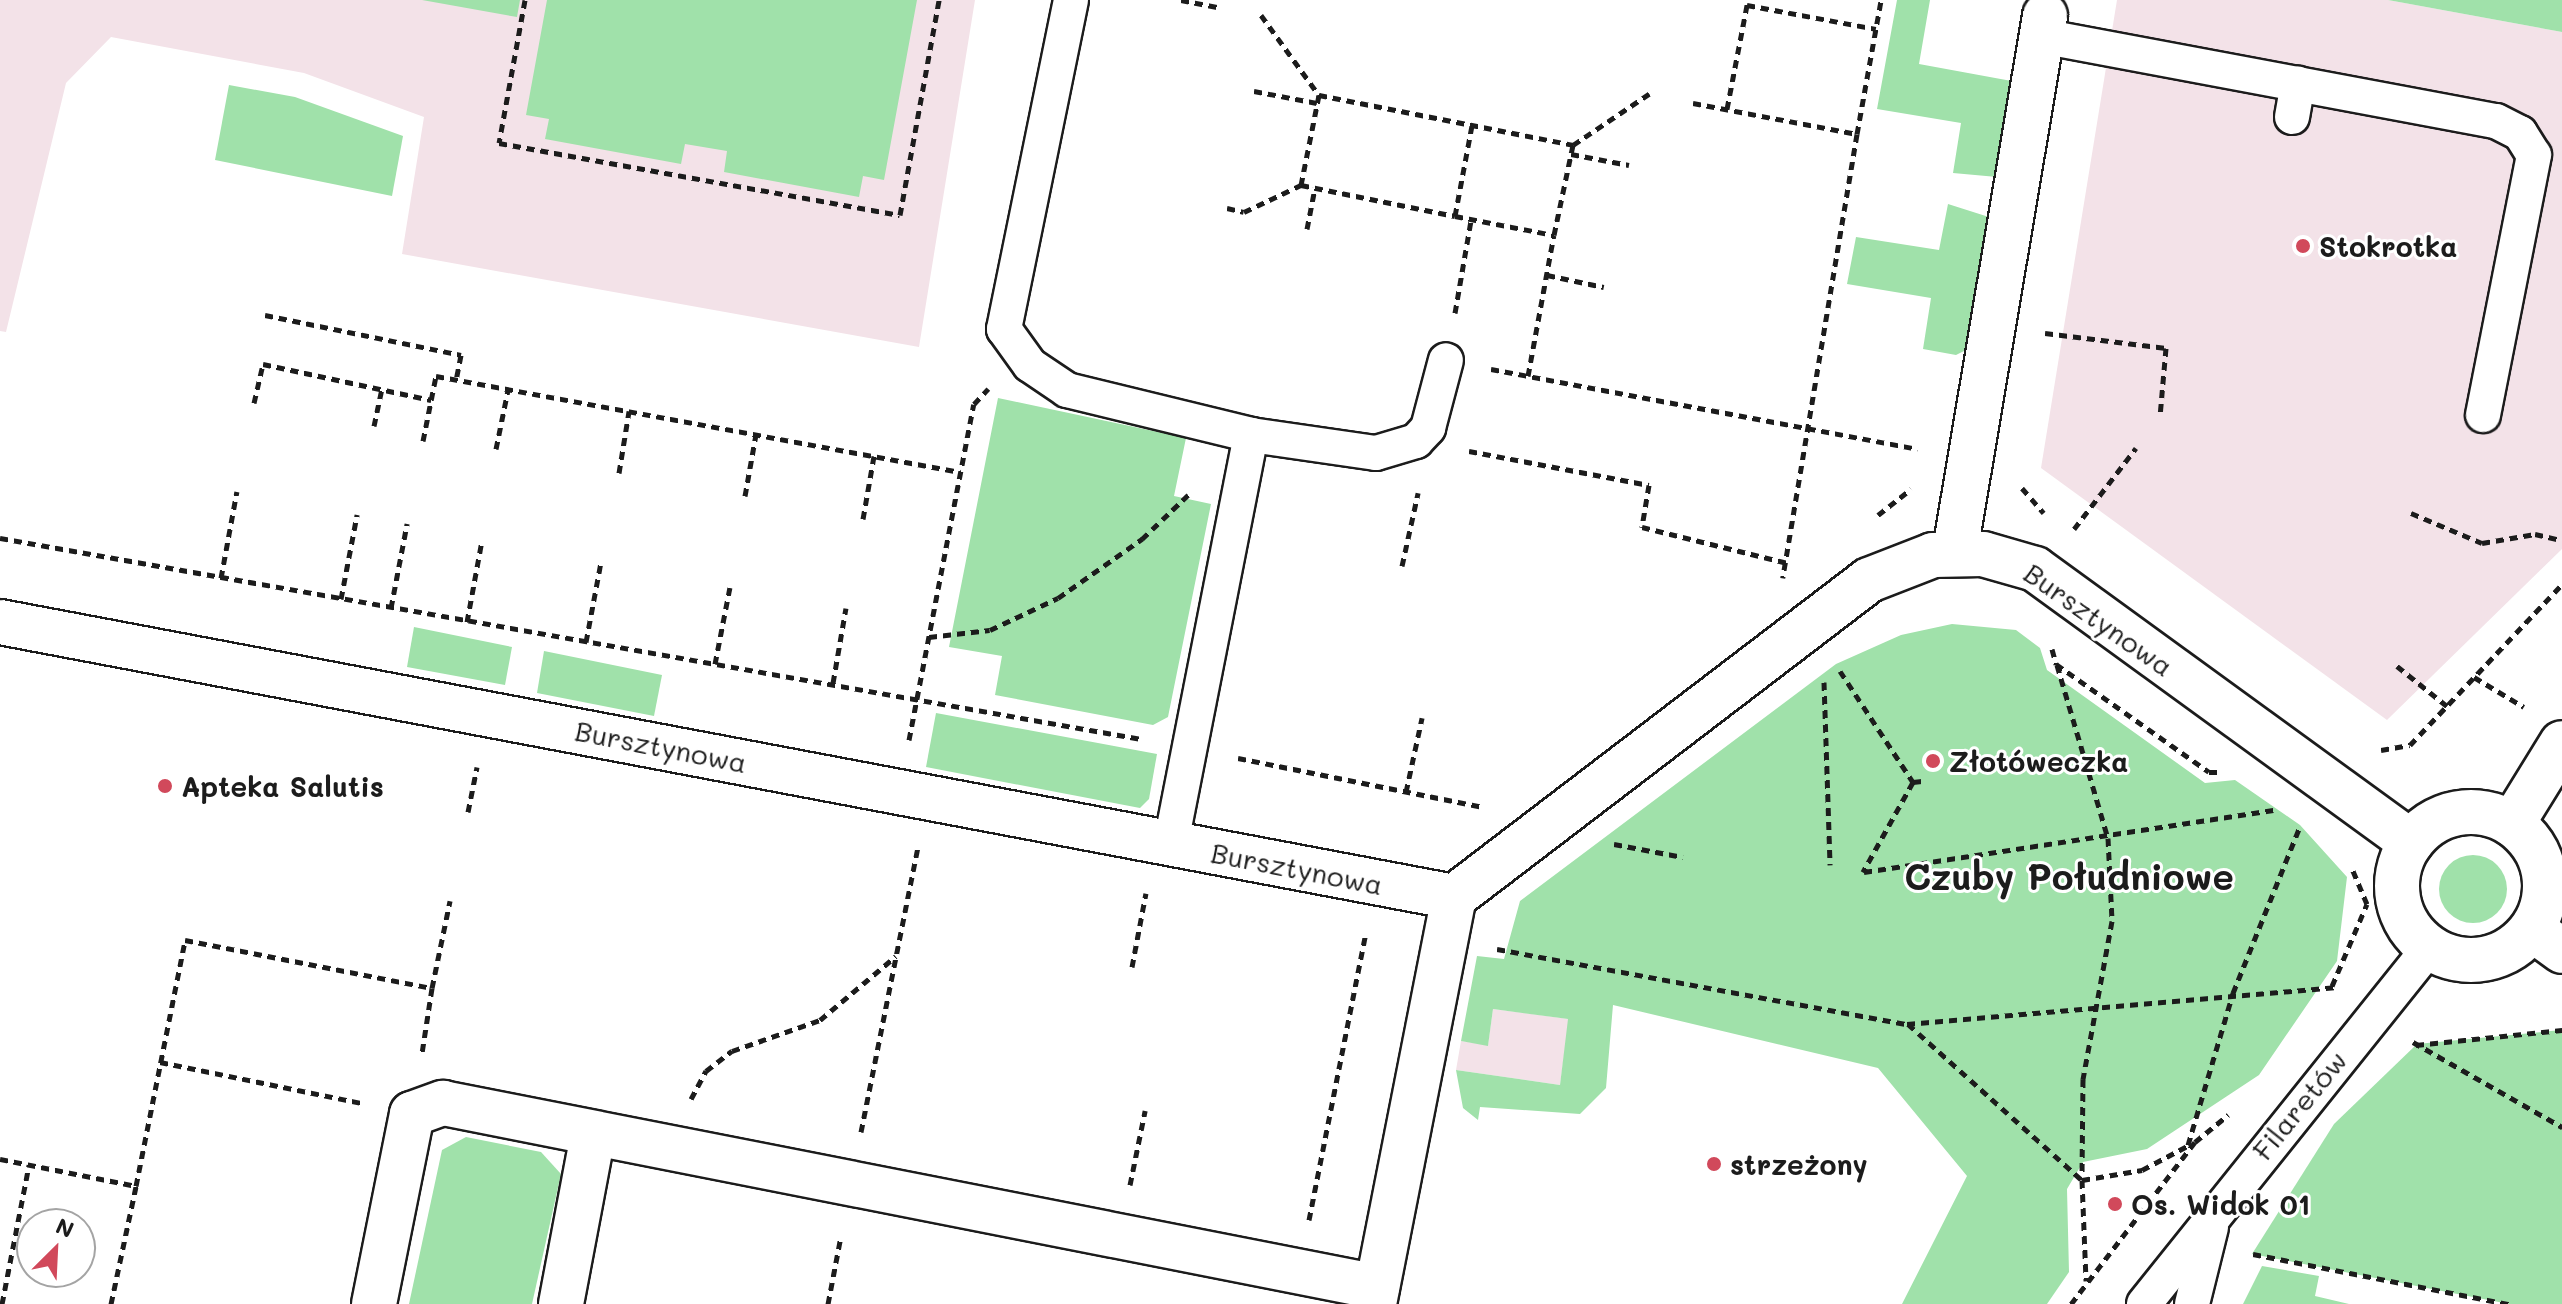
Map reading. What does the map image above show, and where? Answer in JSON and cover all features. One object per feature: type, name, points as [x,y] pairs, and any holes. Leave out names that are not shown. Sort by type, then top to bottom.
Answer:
[{"type":"street","points":[[374,1304],[412,1114],[443,1103],[1298,1272],[1376,1295],[1454,897],[1819,641],[1869,580],[1955,551],[2040,17]]},
{"type":"street","name":"Bursztynowa","points":[[1955,551],[2035,569],[2320,801],[2411,842]]},
{"type":"street","name":"Bursztynowa","points":[[0,622],[1454,897]]},
{"type":"street","points":[[2512,824],[2549,729]]},
{"type":"street","points":[[2470,812],[2512,824],[2545,872],[2547,940],[2485,960],[2429,948],[2406,923],[2397,890],[2411,842],[2447,815],[2470,812]]},
{"type":"street","points":[[561,1304],[593,1134]]},
{"type":"lane","points":[[1071,0],[1004,329],[1030,365],[1067,390],[1251,435],[1376,453],[1416,441],[1428,428],[1446,360]]},
{"type":"lane","points":[[2040,17],[2295,101],[2496,121],[2520,133],[2534,155],[2483,415]]},
{"type":"lane","points":[[1171,843],[1187,748],[1251,435]]},
{"type":"lane","name":"Filaretów","points":[[2144,1304],[2217,1207],[2429,948]]},
{"type":"lane","points":[[2192,1304],[2217,1207]]},
{"type":"path","points":[[525,0],[499,143],[900,215],[939,0]]},
{"type":"path","points":[[1181,0],[1218,7]]},
{"type":"path","points":[[1792,583],[1780,592],[1881,0]]},
{"type":"path","points":[[1727,109],[1747,2],[1876,29]]},
{"type":"path","points":[[1261,15],[1319,95],[1573,145]]},
{"type":"path","points":[[1254,91],[1317,103]]},
{"type":"path","points":[[1649,94],[1573,145],[1528,376],[1926,451],[1923,462]]},
{"type":"path","points":[[1301,185],[1319,95]]},
{"type":"path","points":[[1693,103],[1857,134]]},
{"type":"path","points":[[1455,216],[1472,125]]},
{"type":"path","points":[[1571,154],[1629,165]]},
{"type":"path","points":[[1227,208],[1244,212],[1301,185],[1554,235]]},
{"type":"path","points":[[1307,229],[1315,188]]},
{"type":"path","points":[[1446,360],[1471,220]]},
{"type":"path","points":[[1547,275],[1604,287]]},
{"type":"path","points":[[265,315],[461,355],[456,380]]},
{"type":"path","points":[[2041,332],[2166,348],[2160,416]]},
{"type":"path","points":[[254,403],[263,364],[431,400]]},
{"type":"path","points":[[423,441],[436,376],[960,472],[974,404]]},
{"type":"path","points":[[374,426],[382,389]]},
{"type":"path","points":[[496,449],[508,390]]},
{"type":"path","points":[[619,473],[629,411]]},
{"type":"path","points":[[745,496],[756,434]]},
{"type":"path","points":[[1416,441],[1649,485],[1642,527],[1787,563]]},
{"type":"path","points":[[2071,533],[2136,448]]},
{"type":"path","points":[[863,519],[874,456]]},
{"type":"path","points":[[1873,519],[1919,480]]},
{"type":"path","points":[[2018,480],[2029,502],[2050,518]]},
{"type":"path","points":[[221,578],[237,491]]},
{"type":"path","points":[[929,637],[990,630],[1058,598],[1142,539],[1191,491]]},
{"type":"path","points":[[2411,513],[2482,543],[2535,534],[2562,540]]},
{"type":"path","points":[[341,599],[357,515]]},
{"type":"path","points":[[391,608],[407,524]]},
{"type":"path","points":[[2061,526],[2084,543]]},
{"type":"path","points":[[1402,566],[1409,537]]},
{"type":"path","points":[[0,538],[467,622],[833,683],[1187,748],[1494,810]]},
{"type":"path","points":[[467,622],[482,540]]},
{"type":"path","points":[[586,642],[601,562]]},
{"type":"path","points":[[2188,1145],[2270,888],[2320,801],[2363,747],[2410,745],[2562,584]]},
{"type":"path","points":[[715,664],[730,587]]},
{"type":"path","points":[[833,683],[846,608]]},
{"type":"path","points":[[2047,636],[2108,838],[2112,921],[2083,1079],[2082,1180],[2086,1282]]},
{"type":"path","points":[[1819,641],[1913,782]]},
{"type":"path","points":[[1819,641],[1814,667],[1825,684],[1830,865]]},
{"type":"path","points":[[2056,664],[2209,772],[2231,772]]},
{"type":"path","points":[[2397,666],[2447,706]]},
{"type":"path","points":[[2474,677],[2549,729]]},
{"type":"path","points":[[1406,792],[1422,718]]},
{"type":"path","points":[[468,812],[477,767]]},
{"type":"path","points":[[1913,782],[1922,781]]},
{"type":"path","points":[[1913,782],[1863,872],[2108,838],[2320,801]]},
{"type":"path","points":[[828,1304],[919,843]]},
{"type":"path","points":[[2324,997],[2333,984],[2367,904],[2348,860]]},
{"type":"path","points":[[1132,967],[1148,883]]},
{"type":"path","points":[[160,1062],[412,1114],[432,988],[450,901]]},
{"type":"path","points":[[1298,1272],[1363,923]]},
{"type":"path","points":[[111,1304],[185,940],[432,988]]},
{"type":"path","points":[[676,1151],[685,1109],[706,1071],[732,1051],[820,1020],[896,955]]},
{"type":"path","points":[[2333,984],[2417,1044],[2562,1127]]},
{"type":"path","points":[[1907,1024],[2082,1180]]},
{"type":"path","points":[[2406,1054],[2417,1044],[2562,1030]]},
{"type":"path","points":[[2071,1304],[2195,1142],[2239,1105]]},
{"type":"path","points":[[1138,1142],[1145,1111]]},
{"type":"path","points":[[2082,1180],[2142,1170],[2195,1142]]},
{"type":"path","points":[[0,1159],[136,1186]]},
{"type":"path","points":[[2,1304],[29,1165]]},
{"type":"path","points":[[2256,1242],[2252,1254],[2509,1304]]},
{"type":"shaded area","points":[[0,0],[975,0],[919,347],[402,254],[424,117],[304,73],[111,37],[66,83],[6,332],[0,331]]},
{"type":"shaded area","points":[[2117,0],[2388,0],[2562,32],[2562,549],[2387,720],[2041,468]]},
{"type":"shaded area","points":[[1493,1009],[1569,1019],[1560,1085],[1456,1070],[1461,1041],[1488,1045]]},
{"type":"green space","points":[[422,0],[520,0],[517,17]]},
{"type":"green space","points":[[547,0],[917,0],[884,180],[863,176],[859,197],[724,172],[727,151],[685,144],[681,164],[545,139],[549,119],[526,115]]},
{"type":"green space","points":[[1897,0],[1930,0],[1919,64],[2017,82],[1997,177],[1953,173],[1961,123],[1877,109]]},
{"type":"green space","points":[[2388,0],[2562,0],[2562,32]]},
{"type":"green space","points":[[229,85],[295,97],[403,136],[392,196],[215,160]]},
{"type":"green space","points":[[1948,204],[1992,218],[1972,347],[1956,355],[1923,349],[1931,298],[1847,284],[1856,237],[1939,250]]},
{"type":"green space","points":[[998,398],[1186,438],[1174,496],[1211,504],[1168,717],[1153,725],[995,695],[1002,656],[949,647]]},
{"type":"green space","points":[[1952,624],[2016,630],[2040,648],[2047,670],[2205,783],[2235,780],[2300,825],[2347,877],[2337,961],[2259,1075],[2147,1149],[2083,1162],[2067,1189],[2069,1272],[2047,1304],[1902,1304],[1967,1176],[1878,1068],[1613,1005],[1606,1088],[1580,1114],[1480,1107],[1478,1120],[1463,1108],[1456,1070],[1560,1085],[1568,1019],[1493,1009],[1488,1046],[1461,1041],[1477,956],[1504,959],[1520,901],[1836,664],[1901,635]]},
{"type":"green space","points":[[414,627],[512,647],[505,685],[407,667]]},
{"type":"green space","points":[[544,651],[662,675],[654,716],[537,693]]},
{"type":"green space","points":[[936,713],[1157,754],[1149,799],[1140,808],[926,767]]},
{"type":"green space","points":[[2473,855],[2497,865],[2507,889],[2497,913],[2473,923],[2449,913],[2439,889],[2449,865]]},
{"type":"green space","points":[[2562,1030],[2562,1304],[2509,1304],[2252,1254],[2334,1124],[2417,1044]]},
{"type":"green space","points":[[466,1137],[541,1152],[561,1174],[532,1304],[409,1304],[442,1150]]},
{"type":"green space","points":[[2262,1266],[2319,1276],[2315,1296],[2349,1304],[2243,1304]]},
{"type":"place","name":"Stokrotka","points":[[2303,246]]},
{"type":"place","name":"Złotóweczka","points":[[1933,761]]},
{"type":"place","name":"Apteka Salutis","points":[[165,786]]},
{"type":"place","name":"strzeżony","points":[[1714,1164]]},
{"type":"place","name":"Os. Widok 01","points":[[2115,1204]]},
{"type":"district","name":"Czuby Południowe","points":[[2069,876]]}]
